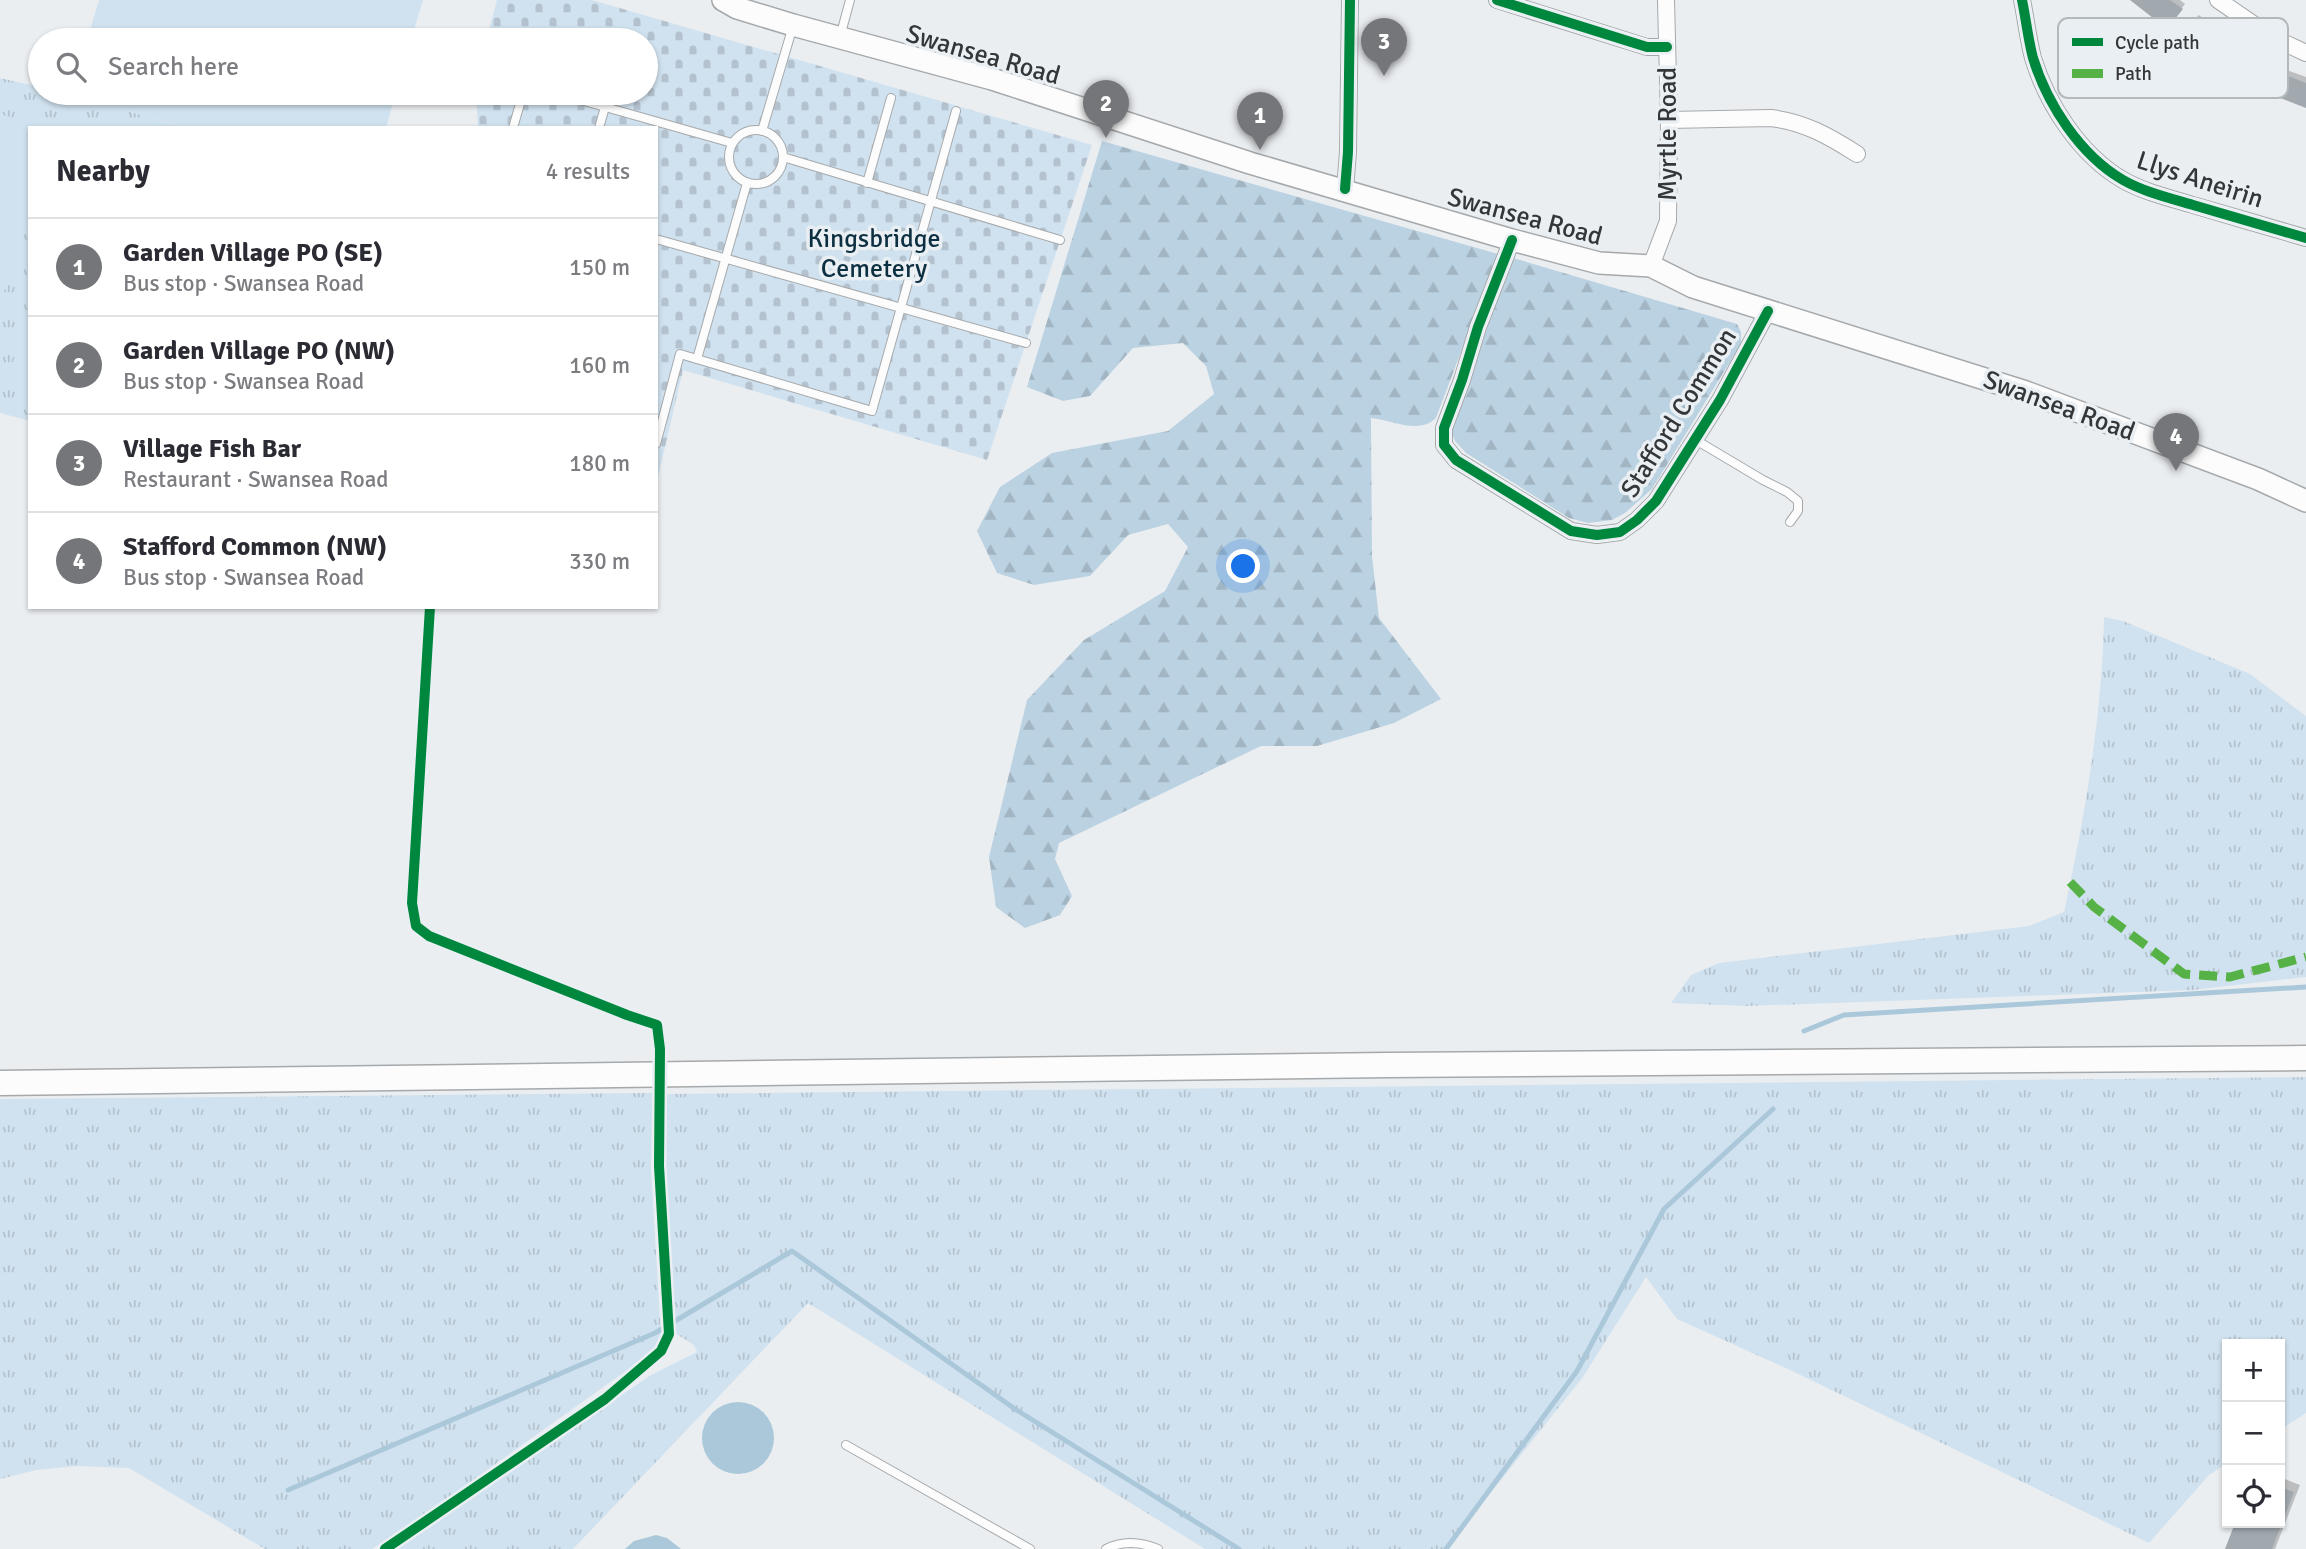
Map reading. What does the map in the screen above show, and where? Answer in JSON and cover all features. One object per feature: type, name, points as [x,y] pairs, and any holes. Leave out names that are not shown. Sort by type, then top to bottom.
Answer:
[{"type":"main road","name":"Swansea Road","points":[[723,0],[737,8],[992,79],[1250,163],[1512,240],[1599,263],[1651,265],[1692,287],[2026,392],[2258,479],[2306,501]]},
{"type":"main road","points":[[0,1083],[1402,1065],[2306,1058]]},
{"type":"street","points":[[1345,189],[1350,0]]},
{"type":"street","points":[[1497,0],[1647,47],[1667,47]]},
{"type":"street","name":"Myrtle Road","points":[[1651,265],[1668,221],[1666,0]]},
{"type":"street","name":"Llys Aneirin","points":[[2022,0],[2033,56],[2044,87],[2063,120],[2086,150],[2103,165],[2123,180],[2148,191],[2306,238]]},
{"type":"street","points":[[2218,0],[2244,18]]},
{"type":"street","points":[[2288,45],[2306,53]]},
{"type":"street","points":[[1669,120],[1787,120],[1828,135],[1857,154]]},
{"type":"street","name":"Stafford Common","points":[[1512,240],[1478,327],[1444,428],[1444,445],[1456,460],[1571,531],[1597,534],[1620,532],[1656,501],[1720,400],[1768,311]]},
{"type":"lane","points":[[839,38],[850,0]]},
{"type":"lane","points":[[762,131],[793,25]]},
{"type":"lane","points":[[867,183],[891,98]]},
{"type":"lane","points":[[514,126],[520,105]]},
{"type":"lane","points":[[598,105],[732,143]]},
{"type":"lane","points":[[600,126],[605,107]]},
{"type":"lane","points":[[658,436],[680,354],[872,411],[956,111]]},
{"type":"lane","points":[[762,131],[776,138],[783,157],[778,173],[771,180],[762,184],[747,183],[732,171],[729,152],[732,143],[745,132],[762,131]]},
{"type":"lane","points":[[783,157],[1059,240]]},
{"type":"lane","points":[[697,359],[747,183]]},
{"type":"lane","points":[[658,240],[1026,343]]},
{"type":"lane","points":[[1694,439],[1798,501],[1798,510],[1790,522]]},
{"type":"lane","points":[[846,1445],[1030,1549]]},
{"type":"lane","points":[[1106,1549],[1132,1542],[1158,1549]]},
{"type":"green space","points":[[99,0],[423,0],[415,28],[91,28]]},
{"type":"green space","name":"Kingsbridge Cemetery","points":[[497,0],[592,0],[1092,145],[987,460],[683,370],[658,477],[658,126],[478,126],[477,105],[658,105],[658,28],[489,28]]},
{"type":"green space","points":[[0,78],[28,84],[28,105],[106,105],[180,126],[28,126],[28,420],[0,413]]},
{"type":"green space","points":[[106,105],[393,105],[387,126],[180,126]]},
{"type":"green space","points":[[0,114],[39,126],[28,126],[28,214],[0,305]]},
{"type":"green space","points":[[1102,141],[1498,254],[1436,418],[1429,423],[1414,426],[1371,418],[1372,556],[1379,618],[1441,699],[1394,723],[1317,746],[1261,746],[1059,843],[1055,859],[1072,896],[1060,915],[1025,928],[996,907],[989,857],[1027,700],[1084,640],[1165,591],[1188,547],[1168,524],[1128,535],[1090,576],[1034,585],[997,573],[977,531],[1000,487],[1052,453],[1168,431],[1214,394],[1206,366],[1183,343],[1133,348],[1090,396],[1063,401],[1027,387]]},
{"type":"green space","points":[[1510,257],[1737,324],[1741,332],[1741,344],[1652,489],[1625,513],[1612,520],[1588,523],[1569,518],[1466,453],[1455,441],[1450,428]]},
{"type":"green space","points":[[28,308],[28,392],[6,387]]},
{"type":"green space","points":[[2104,617],[2123,621],[2250,674],[2306,716],[2306,977],[2193,990],[1747,1006],[1671,1003],[1691,975],[1719,963],[2029,926],[2064,912],[2091,766],[2100,691]]},
{"type":"green space","points":[[2306,1077],[2306,1413],[2285,1427],[2285,1339],[2222,1339],[2222,1466],[2209,1475],[2149,1543],[1788,1369],[1677,1319],[1646,1277],[1583,1377],[1446,1549],[1205,1549],[808,1303],[573,1549],[395,1549],[651,1375],[697,1352],[694,1345],[673,1332],[665,1170],[666,1094]]},
{"type":"green space","points":[[653,1093],[651,1168],[661,1336],[654,1351],[410,1525],[372,1549],[265,1549],[129,1468],[78,1466],[36,1470],[0,1479],[0,1099]]},
{"type":"shaded area","points":[[738,1402],[758,1408],[768,1418],[774,1438],[768,1458],[758,1468],[738,1474],[718,1468],[708,1458],[702,1438],[708,1418],[718,1408]]},
{"type":"shaded area","points":[[656,1535],[667,1538],[681,1549],[625,1549],[634,1541]]},
{"type":"building","points":[[2130,0],[2170,0],[2183,9],[2176,18],[2153,18]]},
{"type":"building","points":[[2288,76],[2306,83],[2306,108],[2280,98],[2288,98]]},
{"type":"building","points":[[2285,1489],[2294,1492],[2285,1515]]},
{"type":"building","points":[[2233,1528],[2280,1528],[2272,1549],[2225,1549]]},
{"type":"waterway","points":[[1804,1031],[1844,1015],[2306,987]]},
{"type":"waterway","points":[[1446,1549],[1577,1371],[1664,1209],[1773,1109]]},
{"type":"waterway","points":[[288,1490],[655,1333],[792,1251],[1015,1409],[1239,1549]]},
{"type":"marked path","points":[[2070,882],[2094,907],[2184,974],[2230,977],[2306,957]]},
{"type":"cycle path","points":[[1345,189],[1350,0]]},
{"type":"cycle path","points":[[1497,0],[1647,47],[1667,47]]},
{"type":"cycle path","points":[[2022,0],[2033,58],[2047,93],[2079,143],[2107,169],[2123,180],[2148,191],[2306,238]]},
{"type":"cycle path","points":[[1512,240],[1478,327],[1444,428],[1444,445],[1456,460],[1571,531],[1597,535],[1620,532],[1656,501],[1720,400],[1768,311]]},
{"type":"cycle path","points":[[385,1549],[605,1399],[661,1351],[669,1334],[659,1166],[660,1049],[657,1025],[429,936],[416,926],[412,903],[430,609]]},
{"type":"place","name":"Village Fish Bar","points":[[1384,76]]},
{"type":"place","name":"Garden Village PO (NW)","points":[[1106,138]]},
{"type":"place","name":"Garden Village PO (SE)","points":[[1260,150]]},
{"type":"place","name":"Stafford Common (NW)","points":[[2176,471]]}]
